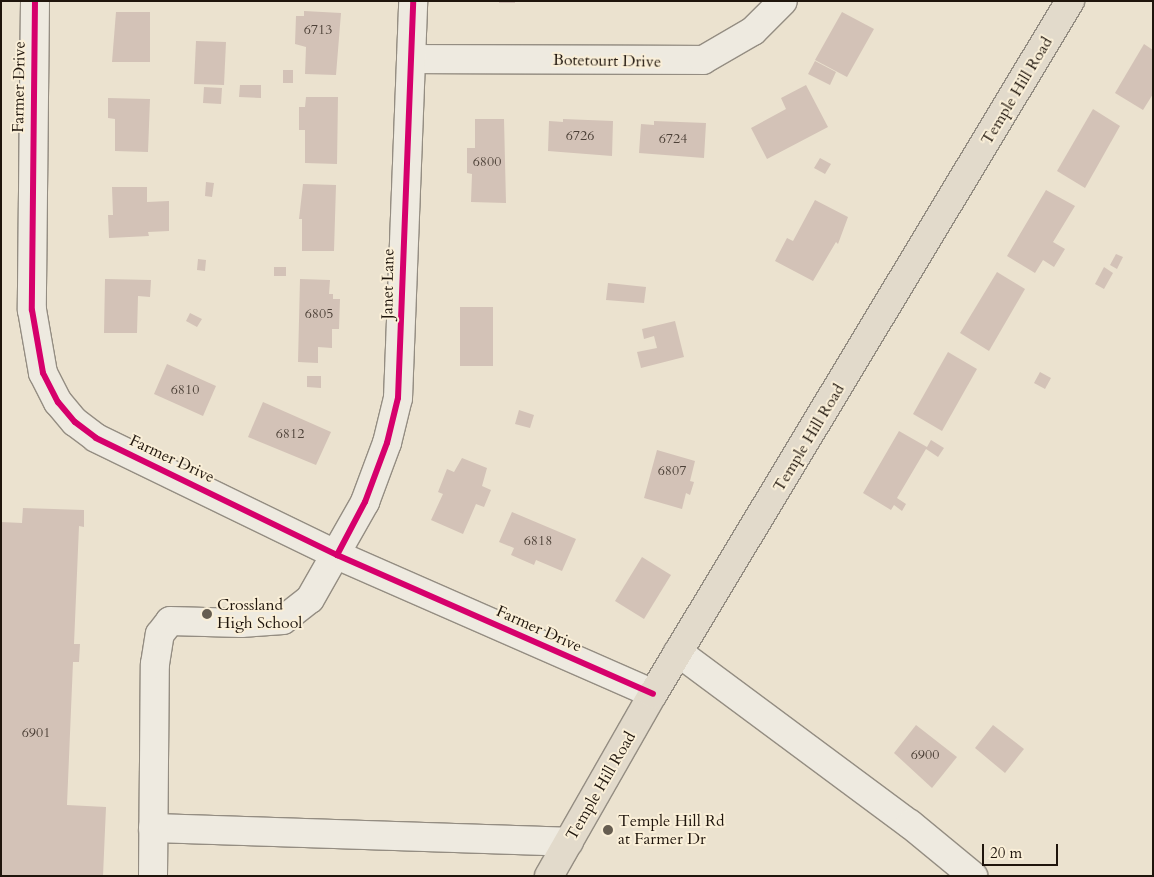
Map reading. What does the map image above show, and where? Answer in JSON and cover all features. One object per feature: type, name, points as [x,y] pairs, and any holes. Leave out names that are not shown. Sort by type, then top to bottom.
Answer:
[{"type":"main road","name":"Temple Hill Road","points":[[549,876],[678,652],[1070,1]]},
{"type":"street","name":"Farmer Drive","points":[[35,1],[32,310],[43,373],[58,402],[75,422],[96,438],[337,555],[653,694]]},
{"type":"street","name":"Janet Lane","points":[[153,828],[155,664],[160,634],[170,621],[241,623],[283,620],[310,599],[366,502],[387,443],[398,398],[413,1]]},
{"type":"street","name":"Botetourt Drive","points":[[411,59],[703,60],[753,31],[783,1]]},
{"type":"street","points":[[678,652],[910,824],[973,876]]},
{"type":"street","points":[[153,876],[153,828],[569,842]]},
{"type":"building","points":[[499,1],[515,1],[515,3],[499,3]]},
{"type":"building","points":[[304,11],[341,13],[336,75],[305,74],[306,47],[295,44],[296,16],[304,16]]},
{"type":"building","points":[[116,12],[150,12],[150,62],[112,62]]},
{"type":"building","points":[[842,12],[874,29],[847,77],[815,60]]},
{"type":"building","points":[[196,41],[226,42],[224,85],[194,84]]},
{"type":"building","points":[[1144,44],[1153,50],[1153,94],[1143,110],[1115,93]]},
{"type":"building","points":[[815,61],[836,72],[830,85],[808,74]]},
{"type":"building","points":[[283,70],[293,70],[293,83],[283,83]]},
{"type":"building","points":[[240,85],[261,85],[261,98],[239,97]]},
{"type":"building","points":[[806,85],[828,127],[767,159],[751,128],[786,109],[781,98]]},
{"type":"building","points":[[204,87],[222,88],[221,104],[203,103]]},
{"type":"building","points":[[306,97],[338,97],[337,164],[305,163],[305,130],[299,130],[299,107],[305,107]]},
{"type":"building","points":[[108,98],[150,99],[148,152],[115,151],[115,119],[108,118]]},
{"type":"building","points":[[1093,109],[1120,126],[1085,188],[1057,171]]},
{"type":"building","points":[[475,119],[504,119],[506,203],[471,202],[472,174],[467,173],[467,148],[475,148]]},
{"type":"building","points":[[563,119],[613,121],[612,156],[548,151],[549,121],[563,122]]},
{"type":"building","points":[[654,121],[706,123],[704,158],[639,153],[641,124],[654,125]]},
{"type":"building","points":[[820,158],[831,164],[825,174],[814,168]]},
{"type":"building","points":[[206,182],[214,183],[212,197],[205,196]]},
{"type":"building","points":[[303,184],[336,185],[334,251],[302,251],[302,219],[299,219]]},
{"type":"building","points":[[112,187],[147,187],[147,202],[169,201],[169,231],[148,232],[149,236],[109,238],[108,215],[113,215]]},
{"type":"building","points":[[1046,190],[1075,206],[1053,242],[1065,249],[1054,267],[1043,260],[1035,273],[1007,256]]},
{"type":"building","points":[[815,200],[848,217],[838,244],[836,242],[813,281],[775,261],[787,238],[793,241]]},
{"type":"building","points":[[1116,254],[1123,257],[1117,269],[1110,265]]},
{"type":"building","points":[[198,259],[206,260],[205,271],[197,270]]},
{"type":"building","points":[[274,267],[286,267],[286,276],[274,276]]},
{"type":"building","points":[[1104,267],[1113,273],[1104,289],[1095,284]]},
{"type":"building","points":[[997,272],[1025,289],[989,351],[960,333]]},
{"type":"building","points":[[105,279],[151,280],[150,297],[138,296],[137,333],[104,333]]},
{"type":"building","points":[[300,279],[330,280],[329,294],[333,294],[333,299],[340,299],[339,329],[332,329],[332,348],[318,347],[318,363],[298,362]]},
{"type":"building","points":[[608,283],[646,287],[644,303],[606,300]]},
{"type":"building","points":[[460,307],[493,307],[493,366],[460,366]]},
{"type":"building","points":[[190,313],[202,319],[197,327],[186,321]]},
{"type":"building","points":[[675,321],[684,357],[641,368],[637,352],[657,348],[654,336],[644,339],[642,329]]},
{"type":"building","points":[[948,352],[977,369],[942,431],[913,414]]},
{"type":"building","points":[[167,364],[216,386],[203,416],[154,394]]},
{"type":"building","points":[[1040,372],[1051,378],[1045,389],[1034,383]]},
{"type":"building","points":[[307,376],[321,376],[321,388],[307,387]]},
{"type":"building","points":[[263,402],[331,432],[316,465],[248,437]]},
{"type":"building","points":[[519,410],[534,415],[530,428],[515,424]]},
{"type":"building","points":[[899,431],[927,447],[931,440],[944,448],[938,457],[926,449],[897,498],[906,504],[902,511],[894,505],[891,510],[863,493]]},
{"type":"building","points":[[657,450],[695,461],[690,481],[694,482],[690,495],[686,493],[682,509],[644,498]]},
{"type":"building","points":[[462,458],[487,468],[482,486],[491,490],[484,507],[476,504],[463,534],[431,520],[443,494],[438,492],[447,469],[454,472]]},
{"type":"building","points":[[23,508],[84,510],[84,527],[79,526],[74,644],[80,644],[79,662],[73,662],[67,805],[106,807],[103,876],[1,876],[1,522],[22,523]]},
{"type":"building","points":[[512,512],[576,539],[562,571],[536,560],[534,565],[511,555],[514,548],[499,542]]},
{"type":"building","points":[[642,557],[671,575],[644,619],[615,601]]},
{"type":"building","points":[[916,725],[957,757],[932,788],[894,753]]},
{"type":"building","points":[[993,725],[1024,749],[1005,773],[975,748]]},
{"type":"cycle path","points":[[35,1],[32,310],[43,373],[58,402],[75,422],[96,438],[337,555],[653,694]]},
{"type":"cycle path","points":[[337,555],[365,502],[387,443],[398,398],[413,1]]},
{"type":"place","name":"Crossland High School","points":[[207,614]]},
{"type":"place","name":"Temple Hill Rd at Farmer Dr","points":[[608,830]]}]
